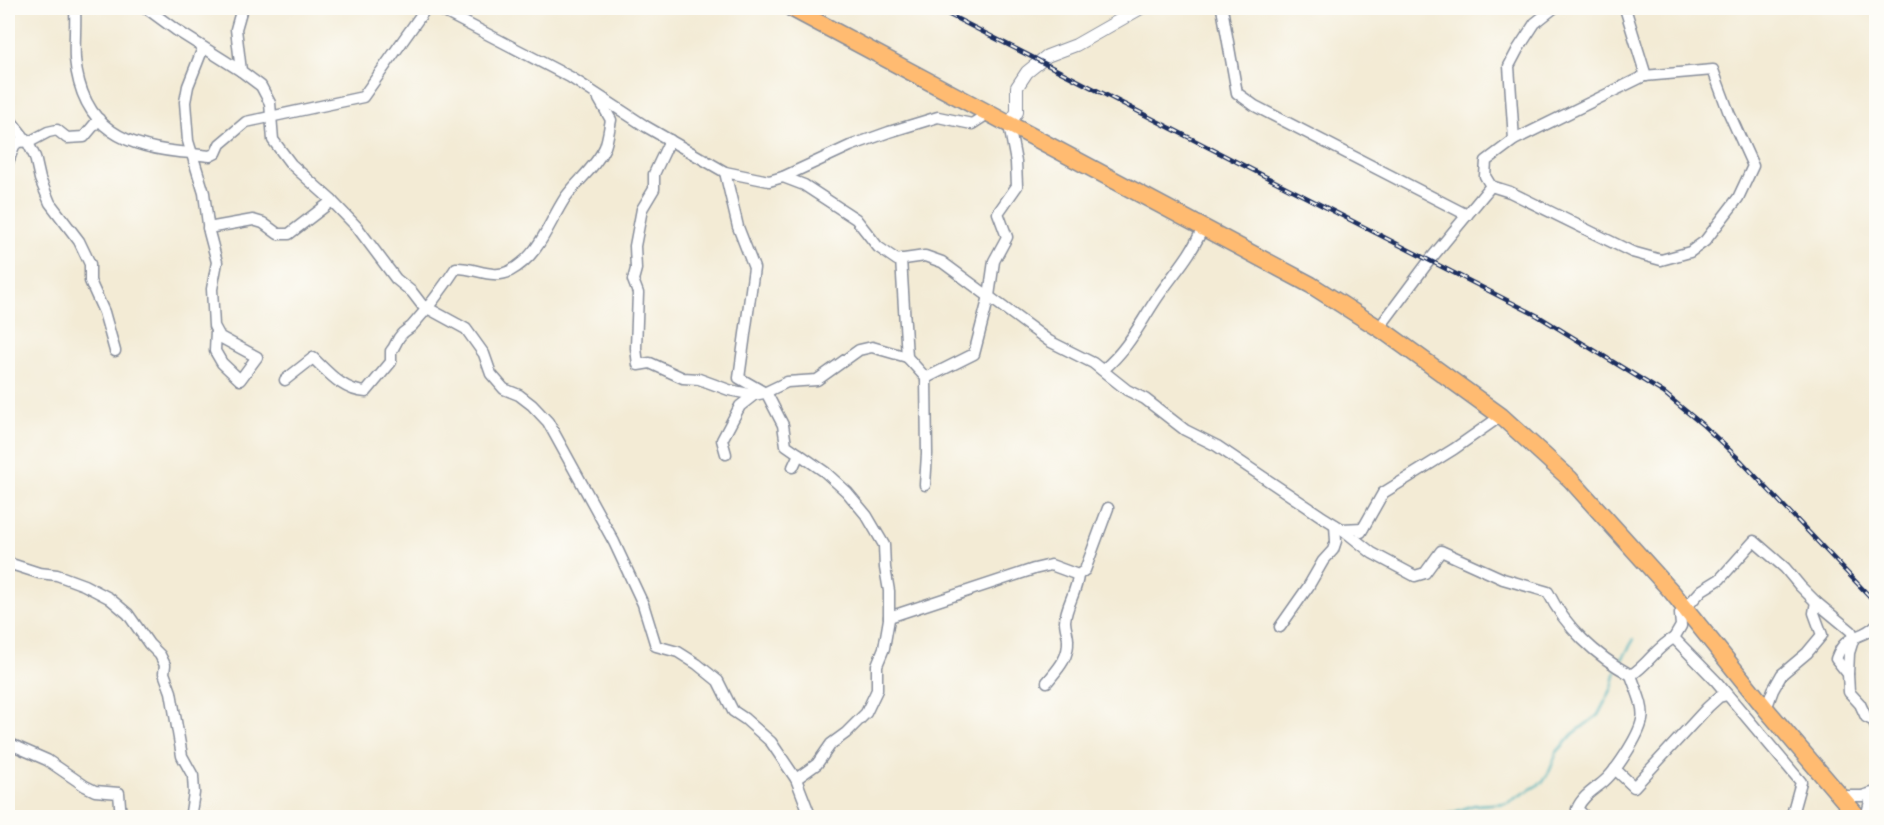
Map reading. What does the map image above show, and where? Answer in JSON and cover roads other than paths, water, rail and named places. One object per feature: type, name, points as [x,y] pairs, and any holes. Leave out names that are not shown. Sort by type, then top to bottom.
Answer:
[{"type":"highway","points":[[791,8],[1311,285],[1379,328],[1501,416],[1570,479],[1618,531],[1686,608],[1855,816]]},
{"type":"highway","points":[[803,8],[860,44]]},
{"type":"street","points":[[75,8],[75,58],[80,88],[104,126],[124,140],[143,147],[210,156],[216,153],[220,144],[246,122],[363,97],[426,8]]},
{"type":"street","points":[[146,8],[261,86],[270,103],[273,140],[291,164],[357,227],[396,279],[412,292],[422,305],[466,329],[484,354],[491,374],[504,389],[519,395],[548,422],[614,542],[643,604],[656,646],[678,652],[718,681],[733,711],[771,742],[796,779],[812,818]]},
{"type":"street","points":[[241,71],[236,29],[242,8]]},
{"type":"street","points":[[437,8],[570,77],[725,172],[769,181],[889,132],[938,117],[972,124],[989,113]]},
{"type":"street","points":[[926,378],[974,354],[989,296],[994,261],[1007,237],[998,213],[1017,186],[1016,162],[1009,125],[1017,112],[1017,87],[1027,72],[1047,56],[1076,45],[1141,8]]},
{"type":"street","points":[[1222,8],[1237,93],[1255,106],[1467,215]]},
{"type":"street","points":[[1514,140],[1509,66],[1535,23],[1554,8]]},
{"type":"street","points":[[1625,8],[1646,76]]},
{"type":"street","points":[[203,48],[188,86],[185,102],[188,141],[204,193],[208,228],[217,262],[212,289],[216,330],[215,351],[222,363],[240,380],[257,357],[220,337],[216,330]]},
{"type":"street","points":[[1713,70],[1753,166],[1738,198],[1705,241],[1690,252],[1661,260],[1632,252],[1510,192],[1491,186],[1485,176],[1486,161],[1514,140],[1646,76],[1713,70]]},
{"type":"street","points":[[285,380],[313,358],[338,381],[358,392],[366,392],[391,362],[391,351],[397,340],[411,327],[456,268],[479,270],[495,275],[509,272],[530,256],[545,237],[566,197],[605,147],[611,120],[597,95]]},
{"type":"street","points":[[8,117],[27,141],[50,203],[79,241],[90,264],[90,280],[104,312],[115,351]]},
{"type":"street","points":[[8,162],[18,142],[57,130],[66,138],[84,137],[99,119]]},
{"type":"street","points":[[670,140],[654,174],[654,189],[642,209],[635,246],[636,269],[633,280],[638,293],[636,348],[638,365],[650,363],[683,378],[699,379],[729,390],[767,394],[783,425],[786,445],[825,472],[847,492],[867,516],[884,545],[889,591],[889,617],[884,648],[877,665],[877,690],[866,713],[831,744],[817,764],[796,779]]},
{"type":"street","points":[[725,172],[738,227],[754,267],[739,378],[759,394]]},
{"type":"street","points":[[783,177],[804,185],[856,219],[878,246],[897,260],[925,256],[942,262],[1049,341],[1103,370],[1127,390],[1145,399],[1185,430],[1217,446],[1339,527],[1372,553],[1415,576],[1425,573],[1441,551],[1503,579],[1548,592],[1571,628],[1582,640],[1613,665],[1631,675],[1641,707],[1642,719],[1635,736],[1615,769],[1604,782],[1591,791],[1576,809],[1587,818]]},
{"type":"street","points":[[1379,328],[1429,261],[1491,186]]},
{"type":"street","points":[[208,228],[253,220],[263,223],[278,234],[289,234],[332,201]]},
{"type":"street","points":[[1103,370],[1130,342],[1157,297],[1196,246],[1203,228]]},
{"type":"street","points":[[901,260],[907,357]]},
{"type":"street","points":[[726,454],[722,440],[740,406],[759,394],[787,382],[817,380],[859,350],[872,347],[907,357],[926,378],[926,485]]},
{"type":"street","points":[[1361,543],[1363,528],[1383,494],[1501,416]]},
{"type":"street","points":[[794,467],[799,454]]},
{"type":"street","points":[[1047,682],[1067,654],[1068,634],[1065,622],[1078,575],[1085,570],[1108,508]]},
{"type":"street","points":[[1339,527],[1363,528]]},
{"type":"street","points":[[1280,627],[1323,561],[1333,550],[1339,527]]},
{"type":"street","points":[[1631,675],[1641,669],[1664,643],[1674,638],[1681,626],[1680,614],[1702,590],[1720,579],[1754,541],[1785,568],[1816,602],[1851,631],[1854,637]]},
{"type":"street","points":[[8,563],[39,573],[57,575],[109,598],[128,614],[149,644],[160,655],[165,665],[164,673],[171,692],[182,756],[193,776],[194,793],[191,812],[195,818]]},
{"type":"street","points":[[889,617],[1034,569],[1052,565],[1078,575]]},
{"type":"street","points":[[1766,709],[1782,674],[1808,653],[1822,635],[1814,613],[1816,602]]},
{"type":"street","points":[[1876,625],[1841,646],[1836,659],[1848,674],[1849,692],[1860,704],[1866,717],[1874,720],[1876,728]]},
{"type":"street","points":[[1674,638],[1716,681],[1801,782],[1791,818]]},
{"type":"street","points":[[1615,769],[1635,787],[1708,707],[1719,697],[1727,695]]},
{"type":"street","points":[[8,743],[47,759],[84,786],[95,791],[119,793],[121,818]]},
{"type":"street","points":[[1840,796],[1862,796],[1874,791]]},
{"type":"street","points":[[1855,816],[1874,791]]},
{"type":"waterway","points":[[1620,663],[1634,639]]},
{"type":"waterway","points":[[1438,818],[1474,805],[1507,803],[1543,782],[1557,752],[1573,734],[1598,715],[1612,688],[1616,670]]},
{"type":"railway","points":[[936,8],[1538,316],[1664,393],[1742,462],[1876,603]]}]
